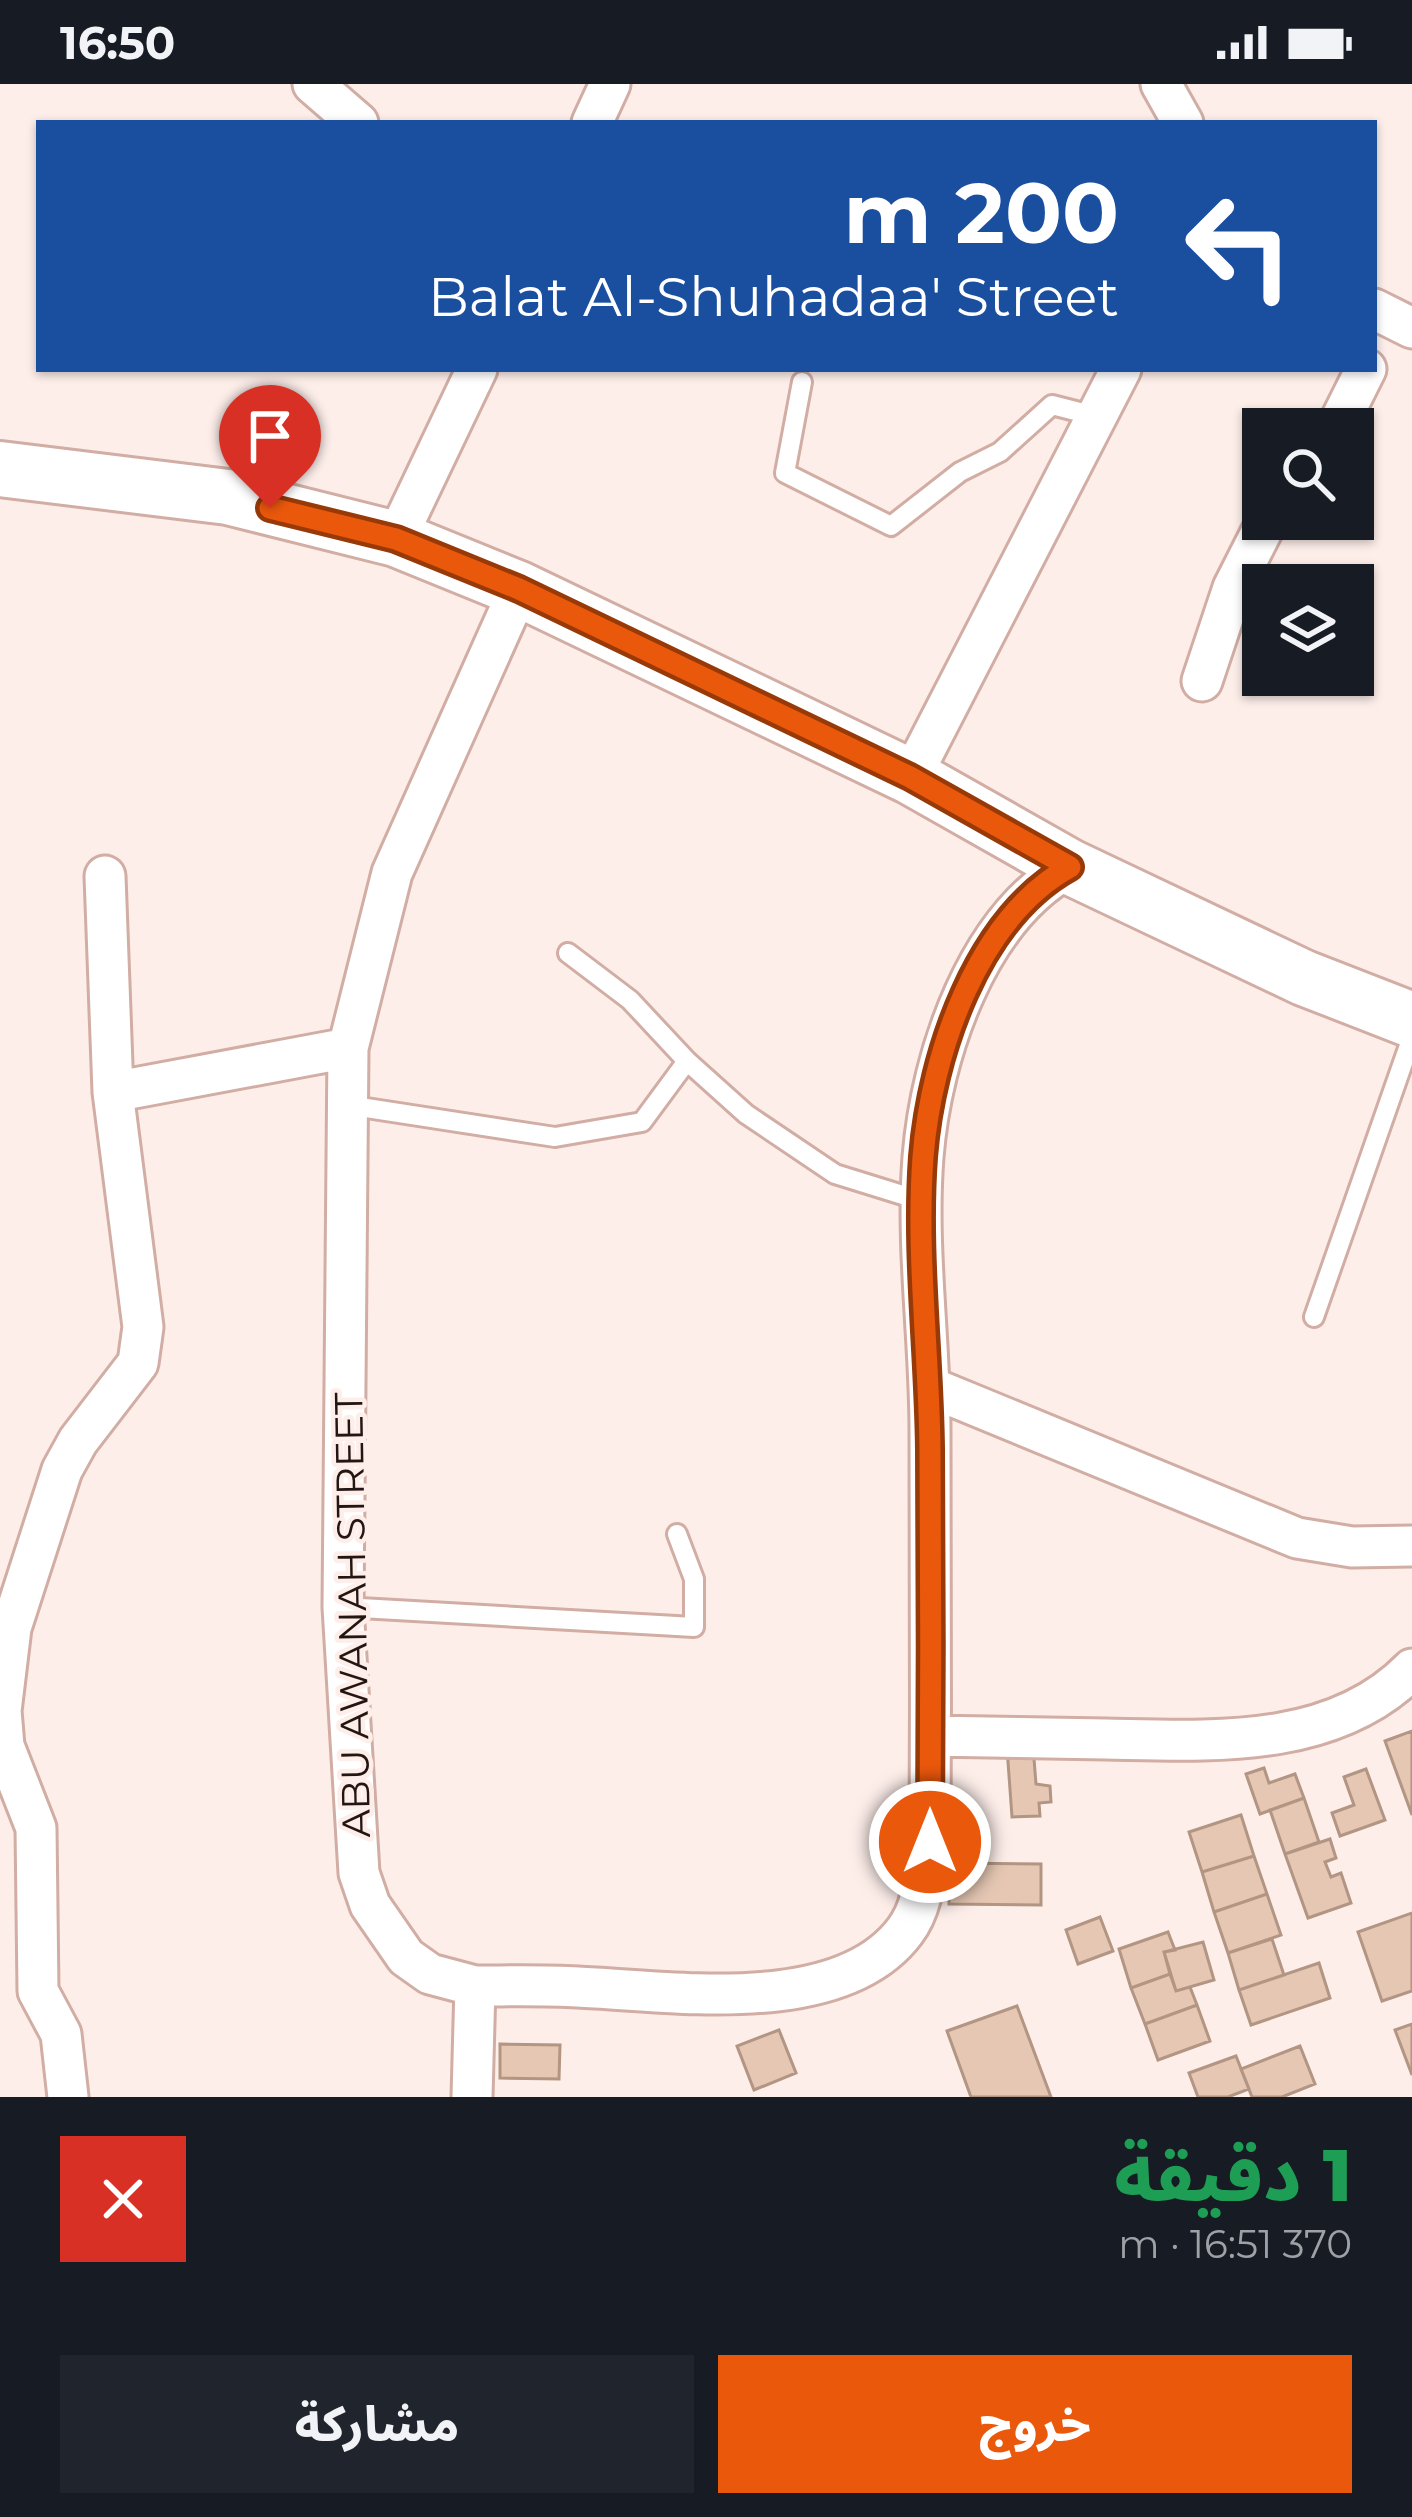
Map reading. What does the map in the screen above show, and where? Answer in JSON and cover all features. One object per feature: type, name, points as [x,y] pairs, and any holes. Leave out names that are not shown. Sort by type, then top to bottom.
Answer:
[{"type":"street","points":[[313,84],[355,120]]},
{"type":"street","points":[[593,120],[610,84]]},
{"type":"street","points":[[1161,84],[1181,120]]},
{"type":"street","points":[[1377,348],[1393,318]]},
{"type":"street","points":[[396,539],[476,372]]},
{"type":"street","points":[[910,777],[1120,372]]},
{"type":"street","points":[[1346,408],[1364,372]]},
{"type":"street","points":[[0,469],[228,497],[396,539],[519,589],[910,777],[1070,867],[1304,978],[1412,1020]]},
{"type":"street","points":[[1202,681],[1233,588],[1257,540]]},
{"type":"street","name":"ABU AWANAH STREET","points":[[519,589],[392,873],[348,1048],[344,1607],[351,1783],[365,1889],[387,1934],[406,1957],[430,1974],[475,1986],[750,1994],[816,1984],[855,1969],[896,1940],[916,1910],[930,1842],[930,1387],[922,1201],[931,1109],[956,1019],[980,961],[1014,907],[1040,883],[1070,867]]},
{"type":"street","points":[[68,2097],[61,2034],[38,1991],[35,1828],[4,1745],[1,1711],[11,1628],[62,1470],[78,1441],[138,1363],[143,1327],[113,1092],[105,876]]},
{"type":"street","points":[[113,1092],[348,1048]]},
{"type":"street","points":[[930,1387],[1281,1533],[1352,1547],[1412,1546]]},
{"type":"street","points":[[931,1736],[1241,1742],[1364,1706],[1412,1670]]},
{"type":"street","points":[[472,2097],[475,1986]]},
{"type":"lane","points":[[802,382],[785,473],[891,526],[960,472],[1000,452],[1052,405],[1099,417]]},
{"type":"lane","points":[[568,952],[630,1000],[686,1061],[746,1114],[835,1174],[922,1201]]},
{"type":"lane","points":[[1314,1317],[1412,1037]]},
{"type":"lane","points":[[347,1106],[555,1137],[595,1133],[642,1122],[686,1061]]},
{"type":"lane","points":[[344,1607],[694,1627],[694,1579],[677,1534]]},
{"type":"building","points":[[1412,1731],[1412,1815],[1385,1741]]},
{"type":"building","points":[[1033,1746],[1036,1784],[1050,1786],[1051,1802],[1039,1803],[1040,1816],[1012,1817],[1007,1748]]},
{"type":"building","points":[[1264,1768],[1269,1783],[1295,1774],[1304,1798],[1260,1814],[1246,1774]]},
{"type":"building","points":[[1366,1769],[1385,1820],[1340,1836],[1332,1813],[1354,1805],[1344,1777]]},
{"type":"building","points":[[1304,1798],[1319,1842],[1285,1854],[1270,1810]]},
{"type":"building","points":[[1241,1815],[1254,1856],[1202,1872],[1189,1832]]},
{"type":"building","points":[[1330,1839],[1336,1858],[1325,1862],[1331,1877],[1341,1873],[1351,1903],[1308,1918],[1285,1854]]},
{"type":"building","points":[[1254,1856],[1267,1894],[1214,1912],[1202,1872]]},
{"type":"building","points":[[949,1863],[1041,1864],[1041,1905],[949,1904]]},
{"type":"building","points":[[1267,1894],[1281,1935],[1228,1953],[1214,1912]]},
{"type":"building","points":[[1412,1913],[1412,1991],[1382,2001],[1358,1932]]},
{"type":"building","points":[[1100,1917],[1113,1951],[1078,1964],[1066,1930]]},
{"type":"building","points":[[1168,1932],[1175,1950],[1164,1952],[1170,1974],[1131,1988],[1119,1949]]},
{"type":"building","points":[[1272,1939],[1284,1975],[1239,1990],[1228,1953]]},
{"type":"building","points":[[1203,1942],[1214,1980],[1176,1991],[1164,1952]]},
{"type":"building","points":[[1319,1963],[1330,1998],[1251,2025],[1239,1990]]},
{"type":"building","points":[[1170,1974],[1176,1991],[1190,1987],[1197,2005],[1145,2024],[1131,1988]]},
{"type":"building","points":[[1197,2005],[1210,2041],[1158,2060],[1145,2024]]},
{"type":"building","points":[[1017,2006],[1051,2097],[971,2097],[947,2031]]},
{"type":"building","points":[[1412,2024],[1412,2075],[1395,2030]]},
{"type":"building","points":[[779,2030],[796,2073],[754,2090],[737,2046]]},
{"type":"building","points":[[500,2044],[560,2045],[559,2079],[500,2078]]},
{"type":"building","points":[[1300,2046],[1315,2084],[1282,2097],[1252,2097],[1241,2069]]},
{"type":"building","points":[[1236,2056],[1249,2089],[1228,2097],[1198,2097],[1189,2073]]},
{"type":"route","points":[[270,508],[396,539],[519,589],[910,777],[1070,867],[1040,883],[1014,907],[980,961],[942,1064],[923,1153],[930,1387],[930,1842]]}]
